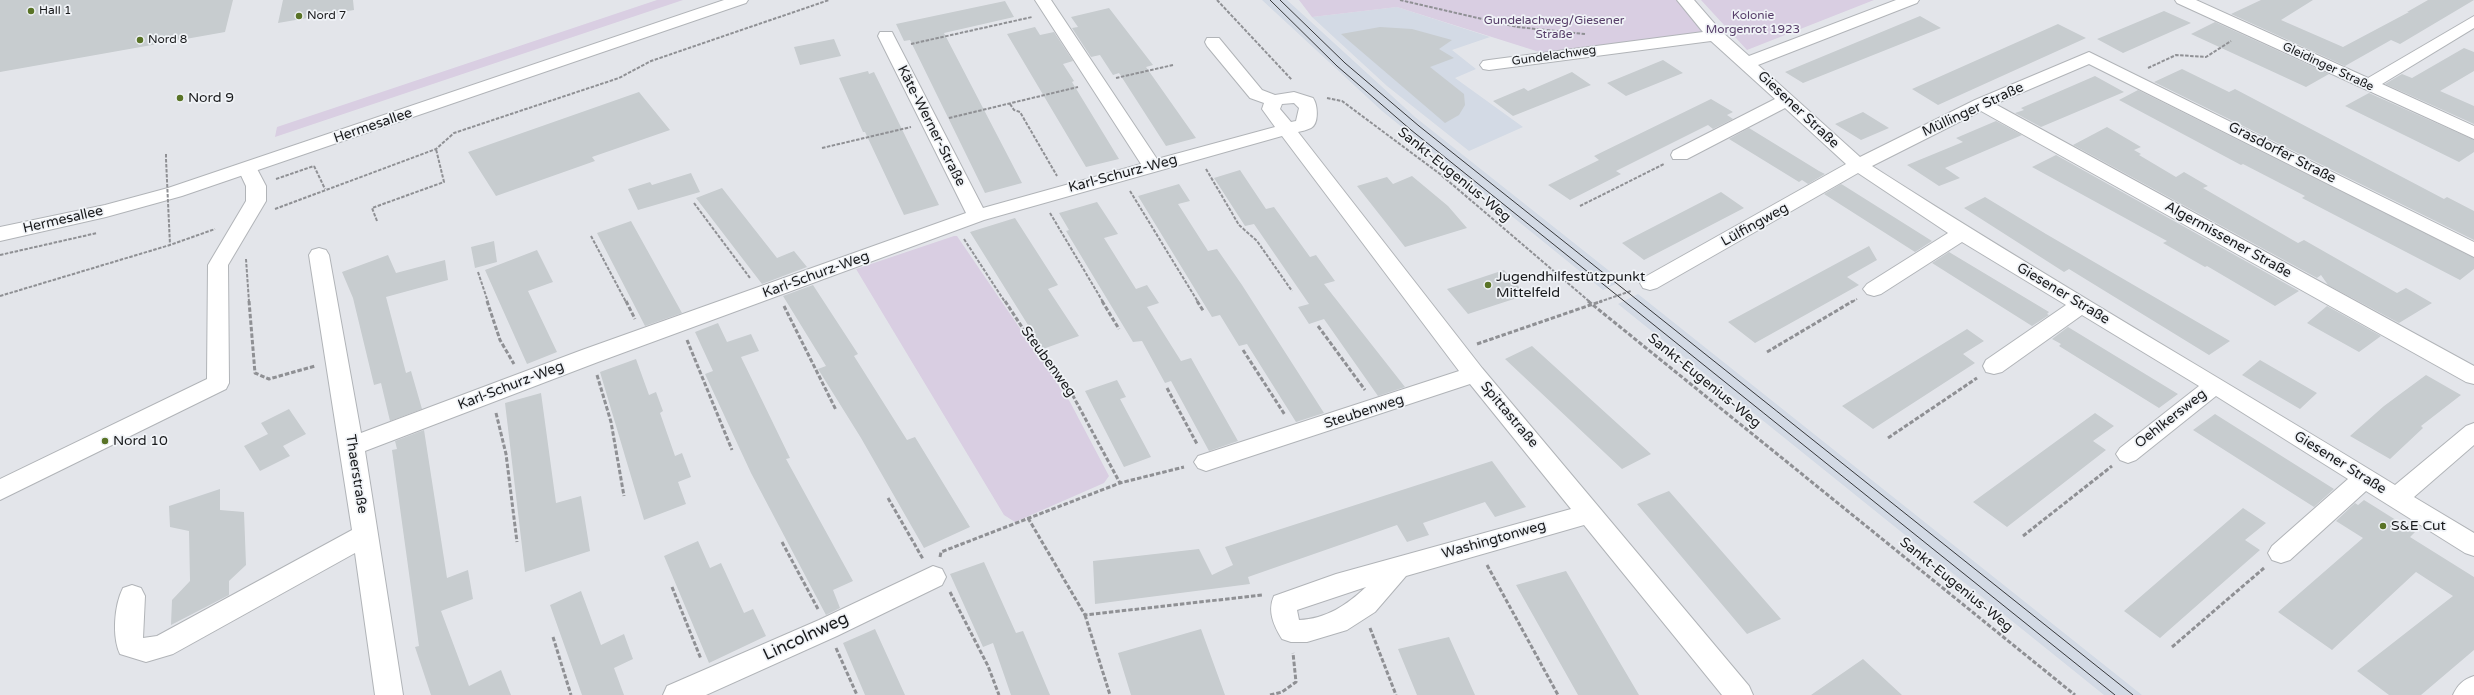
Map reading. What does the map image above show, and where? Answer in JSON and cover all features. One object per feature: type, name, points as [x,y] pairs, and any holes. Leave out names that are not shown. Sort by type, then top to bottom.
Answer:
[{"type":"street","name":"Hermesallee","points":[[0,234],[106,210],[176,192],[248,169],[740,0]]},
{"type":"street","name":"Giesener Straße","points":[[1685,0],[1715,34],[1786,101],[1858,165],[1962,233],[2215,385],[2364,480],[2474,546]]},
{"type":"street","points":[[1747,63],[1911,0]]},
{"type":"street","name":"Gleidinger Straße","points":[[2183,0],[2474,134]]},
{"type":"street","points":[[2205,10],[2227,0]]},
{"type":"street","points":[[1047,6],[1152,166]]},
{"type":"street","points":[[2368,85],[2474,21]]},
{"type":"street","name":"Gundelachweg","points":[[1489,65],[1715,34]]},
{"type":"street","name":"Käte-Werner-Straße","points":[[889,42],[977,216]]},
{"type":"street","points":[[1213,42],[1256,94],[1274,101],[1284,97],[1294,97],[1303,99],[1307,102],[1310,101],[1305,124],[1287,129]]},
{"type":"street","name":"Grasdorfer Straße","points":[[2089,57],[2474,250]]},
{"type":"street","name":"Müllinger Straße","points":[[1858,165],[1981,104],[2089,57]]},
{"type":"street","name":"Spittastraße","points":[[1274,101],[1271,109],[1474,374],[1739,695]]},
{"type":"street","points":[[1680,155],[1786,101]]},
{"type":"street","name":"Algermissener Straße","points":[[1981,104],[2474,376]]},
{"type":"street","name":"Karl-Schurz-Weg","points":[[352,446],[590,356],[977,216],[1040,196],[1121,176],[1287,129]]},
{"type":"street","name":"Lülfingweg","points":[[1650,283],[1768,218],[1858,165]]},
{"type":"street","points":[[0,490],[218,383],[218,265],[256,201],[256,186],[248,169]]},
{"type":"street","points":[[1874,289],[1962,233]]},
{"type":"street","name":"Thaerstraße","points":[[319,255],[352,446],[388,695]]},
{"type":"street","points":[[1994,366],[2081,305]]},
{"type":"street","name":"Steubenweg","points":[[1206,462],[1378,407],[1474,374]]},
{"type":"street","name":"Oehlkersweg","points":[[2128,454],[2215,385]]},
{"type":"street","points":[[2396,498],[2474,432]]},
{"type":"street","points":[[2281,553],[2364,480]]},
{"type":"street","name":"Washingtonweg","points":[[1283,604],[1300,596],[1590,513]]},
{"type":"street","points":[[132,596],[128,630],[130,646],[146,650],[162,646],[365,535]]},
{"type":"street","points":[[1283,604],[1286,623],[1291,631],[1305,632],[1321,630],[1362,607],[1384,588],[1398,568]]},
{"type":"street","name":"Lincolnweg","points":[[677,695],[828,628],[933,577]]},
{"type":"street","points":[[2467,695],[2474,688]]},
{"type":"path","points":[[270,215],[273,209],[436,149],[454,133],[618,78],[651,61],[829,0]]},
{"type":"path","name":"Sankt-Eugenius-Weg","points":[[1217,0],[1300,88],[1310,101],[1342,101],[1440,174],[1593,304],[2075,695]]},
{"type":"path","points":[[1400,0],[1517,27],[1586,34]]},
{"type":"path","points":[[889,42],[1047,6]]},
{"type":"path","points":[[2129,77],[2176,55],[2206,57],[2249,30]]},
{"type":"path","points":[[822,148],[1173,65]]},
{"type":"path","points":[[1010,104],[1014,110],[1020,112],[1066,190]]},
{"type":"path","points":[[377,221],[372,208],[444,182],[436,149]]},
{"type":"path","points":[[166,154],[170,245]]},
{"type":"path","points":[[1196,154],[1240,225],[1257,242],[1292,291]]},
{"type":"path","points":[[1580,206],[1680,155]]},
{"type":"path","points":[[314,166],[325,189]]},
{"type":"path","points":[[163,176],[171,174]]},
{"type":"path","points":[[1121,176],[1204,312]]},
{"type":"path","points":[[1040,196],[1119,329]]},
{"type":"path","points":[[694,203],[769,292],[836,410]]},
{"type":"path","points":[[0,296],[170,245],[246,218]]},
{"type":"path","name":"Steubenweg","points":[[955,225],[1052,373],[1065,381],[1120,483]]},
{"type":"path","points":[[591,236],[644,337]]},
{"type":"path","points":[[249,254],[246,260],[255,373],[269,379],[337,360]]},
{"type":"path","points":[[478,272],[500,340],[524,381]]},
{"type":"path","points":[[1475,345],[1650,283]]},
{"type":"path","points":[[1767,352],[1874,289]]},
{"type":"path","points":[[680,323],[732,450]]},
{"type":"path","points":[[1318,326],[1378,407]]},
{"type":"path","points":[[1243,350],[1297,433]]},
{"type":"path","points":[[590,356],[611,422],[624,496]]},
{"type":"path","points":[[1888,438],[1994,366]]},
{"type":"path","points":[[933,577],[941,552],[1120,483],[1206,462],[1167,388]]},
{"type":"path","points":[[491,393],[506,454],[517,542]]},
{"type":"path","points":[[2023,536],[2128,454]]},
{"type":"path","points":[[888,498],[933,577]]},
{"type":"path","points":[[1028,518],[1085,615],[1110,695]]},
{"type":"path","points":[[782,542],[828,628],[857,695]]},
{"type":"path","points":[[1477,545],[1558,695]]},
{"type":"path","points":[[2172,647],[2281,553]]},
{"type":"path","points":[[933,577],[942,574],[988,666],[999,695]]},
{"type":"path","points":[[672,587],[710,681]]},
{"type":"path","points":[[1085,615],[1262,595],[1283,604]]},
{"type":"path","points":[[1362,607],[1396,695]]},
{"type":"path","points":[[1270,695],[1282,692],[1296,682],[1291,631]]},
{"type":"path","points":[[553,637],[571,695]]},
{"type":"shaded area","points":[[1262,0],[1287,0],[1415,117],[1622,281],[1603,290],[1382,111]]},
{"type":"shaded area","points":[[1397,7],[1490,37],[1452,50],[1476,69],[1455,78],[1523,127],[1469,151],[1387,86],[1312,17]]},
{"type":"shaded area","points":[[1638,294],[2142,695],[2104,695],[1618,304]]},
{"type":"green space","points":[[657,0],[683,0],[275,137],[277,127]]},
{"type":"green space","name":"Gundelachweg/Giesener Straße","points":[[1299,0],[1685,0],[1715,35],[1552,56],[1397,7],[1312,17]]},
{"type":"green space","name":"Kolonie Morgenrot 1923","points":[[1701,0],[1874,0],[1747,50]]},
{"type":"green space","points":[[957,236],[1070,402],[1109,476],[1104,483],[1015,522],[1004,515],[856,269]]},
{"type":"building","points":[[0,0],[233,0],[225,32],[0,72]]},
{"type":"building","name":"Nord 7","points":[[283,0],[353,0],[354,10],[278,23]]},
{"type":"building","points":[[2261,0],[2313,0],[2281,20],[2343,47],[2409,12],[2407,12],[2428,0],[2474,0],[2400,44],[2391,40],[2345,66],[2231,14]]},
{"type":"building","points":[[1005,1],[1014,17],[944,33],[1022,183],[985,193],[910,40],[904,41],[896,24]]},
{"type":"building","points":[[1109,8],[1153,65],[1146,67],[1196,138],[1166,146],[1119,73],[1113,75],[1100,55],[1091,57],[1072,28],[1078,27],[1071,17]]},
{"type":"building","points":[[2164,11],[2191,23],[2123,53],[2097,39]]},
{"type":"building","points":[[1920,16],[1941,28],[1803,83],[1785,72]]},
{"type":"building","points":[[2215,22],[2329,74],[2306,87],[2191,34]]},
{"type":"building","points":[[2058,24],[2086,38],[1938,105],[1912,89]]},
{"type":"building","points":[[1035,27],[1040,35],[1054,32],[1073,61],[1063,64],[1074,81],[1072,82],[1119,159],[1086,167],[1007,34]]},
{"type":"building","points":[[1380,27],[1412,29],[1452,40],[1439,49],[1454,58],[1430,67],[1464,94],[1465,105],[1459,115],[1445,123],[1341,34]]},
{"type":"building","points":[[834,39],[841,56],[800,65],[794,47]]},
{"type":"building","points":[[2464,48],[2474,52],[2474,71],[2440,91],[2474,106],[2474,124],[2385,84],[2402,74],[2412,78]]},
{"type":"building","points":[[1663,60],[1683,73],[1626,96],[1607,83]]},
{"type":"building","points":[[2182,69],[2229,92],[2235,89],[2444,199],[2447,197],[2474,211],[2474,240],[2154,82]]},
{"type":"building","points":[[868,71],[869,74],[874,72],[939,205],[904,215],[865,132],[863,132],[839,78]]},
{"type":"building","points":[[1572,72],[1591,85],[1513,116],[1493,101],[1524,88],[1528,91]]},
{"type":"building","points":[[2095,76],[2124,92],[2041,127],[2015,113],[2024,110],[2021,108]]},
{"type":"building","points":[[2138,90],[2474,258],[2474,269],[2460,280],[2302,198],[2305,196],[2243,164],[2241,165],[2119,100]]},
{"type":"building","points":[[639,92],[670,130],[592,157],[595,161],[496,196],[468,152]]},
{"type":"building","points":[[2369,93],[2474,140],[2474,152],[2459,162],[2345,106]]},
{"type":"building","points":[[1711,99],[1733,112],[1727,115],[1733,119],[1713,129],[1708,125],[1616,171],[1621,174],[1570,200],[1548,185],[1599,160],[1594,156]]},
{"type":"building","points":[[1863,112],[1889,128],[1861,140],[1835,124]]},
{"type":"building","points":[[1996,121],[2022,135],[1945,168],[1960,178],[1939,186],[1907,165],[1963,142],[1956,138]]},
{"type":"building","points":[[2107,127],[2141,147],[2134,150],[2141,154],[2139,155],[2176,177],[2184,172],[2208,186],[2203,188],[2298,243],[2304,240],[2397,293],[2406,288],[2432,303],[2399,323],[2328,285],[2321,275],[2317,278],[2073,145]]},
{"type":"building","points":[[1749,128],[1825,174],[1808,184],[1802,180],[1799,182],[1729,139]]},
{"type":"building","points":[[2056,155],[2299,291],[2275,306],[2207,266],[2205,267],[2163,243],[2167,241],[2032,167]]},
{"type":"building","points":[[1240,170],[1266,209],[1274,207],[1310,257],[1316,255],[1335,281],[1324,284],[1405,387],[1378,396],[1324,319],[1309,324],[1298,307],[1309,304],[1254,224],[1245,226],[1214,178]]},
{"type":"building","points":[[691,173],[700,192],[638,210],[628,189],[650,182],[652,185]]},
{"type":"building","points":[[1412,176],[1448,206],[1467,228],[1405,247],[1357,186],[1387,177],[1393,184]]},
{"type":"building","points":[[1179,184],[1190,201],[1178,204],[1208,251],[1217,249],[1242,285],[1324,413],[1296,422],[1247,344],[1239,346],[1220,315],[1212,317],[1138,196]]},
{"type":"building","points":[[1841,184],[1932,241],[1915,252],[1824,194]]},
{"type":"building","points":[[722,188],[777,258],[794,251],[807,267],[762,284],[696,198]]},
{"type":"building","points":[[1721,192],[1744,208],[1644,260],[1622,243]]},
{"type":"building","points":[[1985,197],[2230,341],[2209,355],[2069,269],[2064,272],[1964,208]]},
{"type":"building","points":[[1097,202],[1118,234],[1104,238],[1136,289],[1147,285],[1159,303],[1147,307],[1181,361],[1191,358],[1238,441],[1209,451],[1171,381],[1165,383],[1142,341],[1133,342],[1066,231],[1069,230],[1059,213]]},
{"type":"building","points":[[1015,218],[1058,285],[1048,289],[1079,336],[1043,349],[970,232]]},
{"type":"building","points":[[631,221],[682,313],[645,326],[597,233]]},
{"type":"building","points":[[494,241],[497,262],[475,268],[471,247]]},
{"type":"building","points":[[1869,246],[1877,260],[1847,277],[1859,285],[1755,343],[1728,322]]},
{"type":"building","points":[[537,250],[553,282],[528,291],[557,352],[527,364],[485,270]]},
{"type":"building","points":[[1949,252],[2049,312],[2047,314],[2049,315],[2032,326],[1932,263]]},
{"type":"building","points":[[388,255],[396,273],[445,260],[448,280],[386,297],[406,373],[411,371],[422,409],[390,421],[381,383],[374,385],[353,298],[342,272]]},
{"type":"building","name":"Jugendhilfestützpunkt Mittelfeld","points":[[1504,270],[1526,295],[1468,314],[1447,289]]},
{"type":"building","points":[[813,285],[858,354],[854,356],[907,440],[915,437],[970,527],[924,548],[861,438],[818,369],[826,366],[783,296]]},
{"type":"building","points":[[2327,306],[2381,336],[2359,352],[2307,323]]},
{"type":"building","points":[[718,323],[727,342],[751,334],[759,351],[741,357],[790,458],[786,459],[853,581],[833,590],[840,608],[826,615],[751,473],[705,374],[713,371],[695,332]]},
{"type":"building","points":[[2068,327],[2178,394],[2159,408],[2059,346],[2061,344],[2052,339]]},
{"type":"building","points":[[1967,329],[1984,341],[1963,354],[1975,363],[1873,429],[1842,406]]},
{"type":"building","points":[[1532,346],[1651,454],[1622,469],[1505,359]]},
{"type":"building","points":[[636,359],[649,395],[656,392],[663,411],[660,413],[675,456],[682,453],[691,477],[678,482],[686,504],[644,520],[600,372]]},
{"type":"building","points":[[2260,360],[2317,393],[2300,409],[2242,375]]},
{"type":"building","points":[[2426,375],[2461,395],[2421,426],[2423,428],[2390,459],[2350,436],[2384,406]]},
{"type":"building","points":[[1117,380],[1126,397],[1120,399],[1151,457],[1124,467],[1085,391]]},
{"type":"building","points":[[541,393],[556,503],[581,496],[590,551],[525,572],[505,403]]},
{"type":"building","points":[[289,409],[306,434],[283,446],[290,456],[260,471],[244,446],[268,434],[261,423]]},
{"type":"building","points":[[2095,413],[2114,426],[2093,441],[2106,450],[2007,527],[1973,502]]},
{"type":"building","points":[[2215,414],[2334,489],[2314,507],[2193,430]]},
{"type":"building","points":[[424,430],[447,578],[468,570],[473,599],[441,611],[469,686],[501,670],[511,695],[431,695],[415,647],[419,646],[392,450],[397,449],[395,441]]},
{"type":"building","points":[[1492,461],[1526,507],[1495,517],[1485,502],[1423,523],[1429,535],[1407,542],[1397,525],[1248,577],[1250,584],[1095,604],[1093,561],[1199,549],[1212,575],[1233,565],[1225,547]]},
{"type":"building","points":[[220,489],[220,510],[244,512],[246,565],[229,581],[229,595],[171,625],[172,600],[190,581],[189,531],[170,527],[169,506]]},
{"type":"building","points":[[1669,491],[1781,619],[1747,634],[1637,504]]},
{"type":"building","points":[[2364,500],[2415,532],[2410,537],[2474,577],[2474,650],[2421,695],[2389,695],[2357,671],[2453,596],[2416,572],[2332,650],[2278,612],[2363,538],[2336,521],[2355,503],[2358,505]]},
{"type":"building","points":[[2243,508],[2266,523],[2245,540],[2260,550],[2160,638],[2124,611]]},
{"type":"building","points":[[698,541],[710,568],[721,563],[744,613],[753,609],[766,636],[709,663],[664,556]]},
{"type":"building","points":[[984,562],[1016,633],[1023,631],[1050,695],[1011,695],[993,643],[983,647],[950,574]]},
{"type":"building","points":[[1566,571],[1639,695],[1578,695],[1516,585]]},
{"type":"building","points":[[581,591],[601,645],[624,634],[633,659],[614,668],[624,695],[582,695],[550,605]]},
{"type":"building","points":[[875,629],[905,695],[865,695],[843,643]]},
{"type":"building","points":[[1201,629],[1225,695],[1131,695],[1118,653]]},
{"type":"building","points":[[1449,637],[1475,695],[1417,695],[1398,649]]},
{"type":"building","points":[[1863,659],[1902,695],[1811,695]]},
{"type":"tram line","points":[[1270,0],[1337,66],[1411,130],[2115,695]]},
{"type":"tram line","points":[[1280,0],[1345,63],[1419,126],[2133,695]]},
{"type":"place","name":"Hall 1","points":[[31,11]]},
{"type":"place","name":"Nord 7","points":[[299,16]]},
{"type":"place","name":"Nord 8","points":[[140,40]]},
{"type":"place","name":"Nord 9","points":[[180,98]]},
{"type":"place","name":"Jugendhilfestützpunkt Mittelfeld","points":[[1488,285]]},
{"type":"place","name":"Nord 10","points":[[105,441]]},
{"type":"place","name":"S&E Cut","points":[[2383,526]]}]
